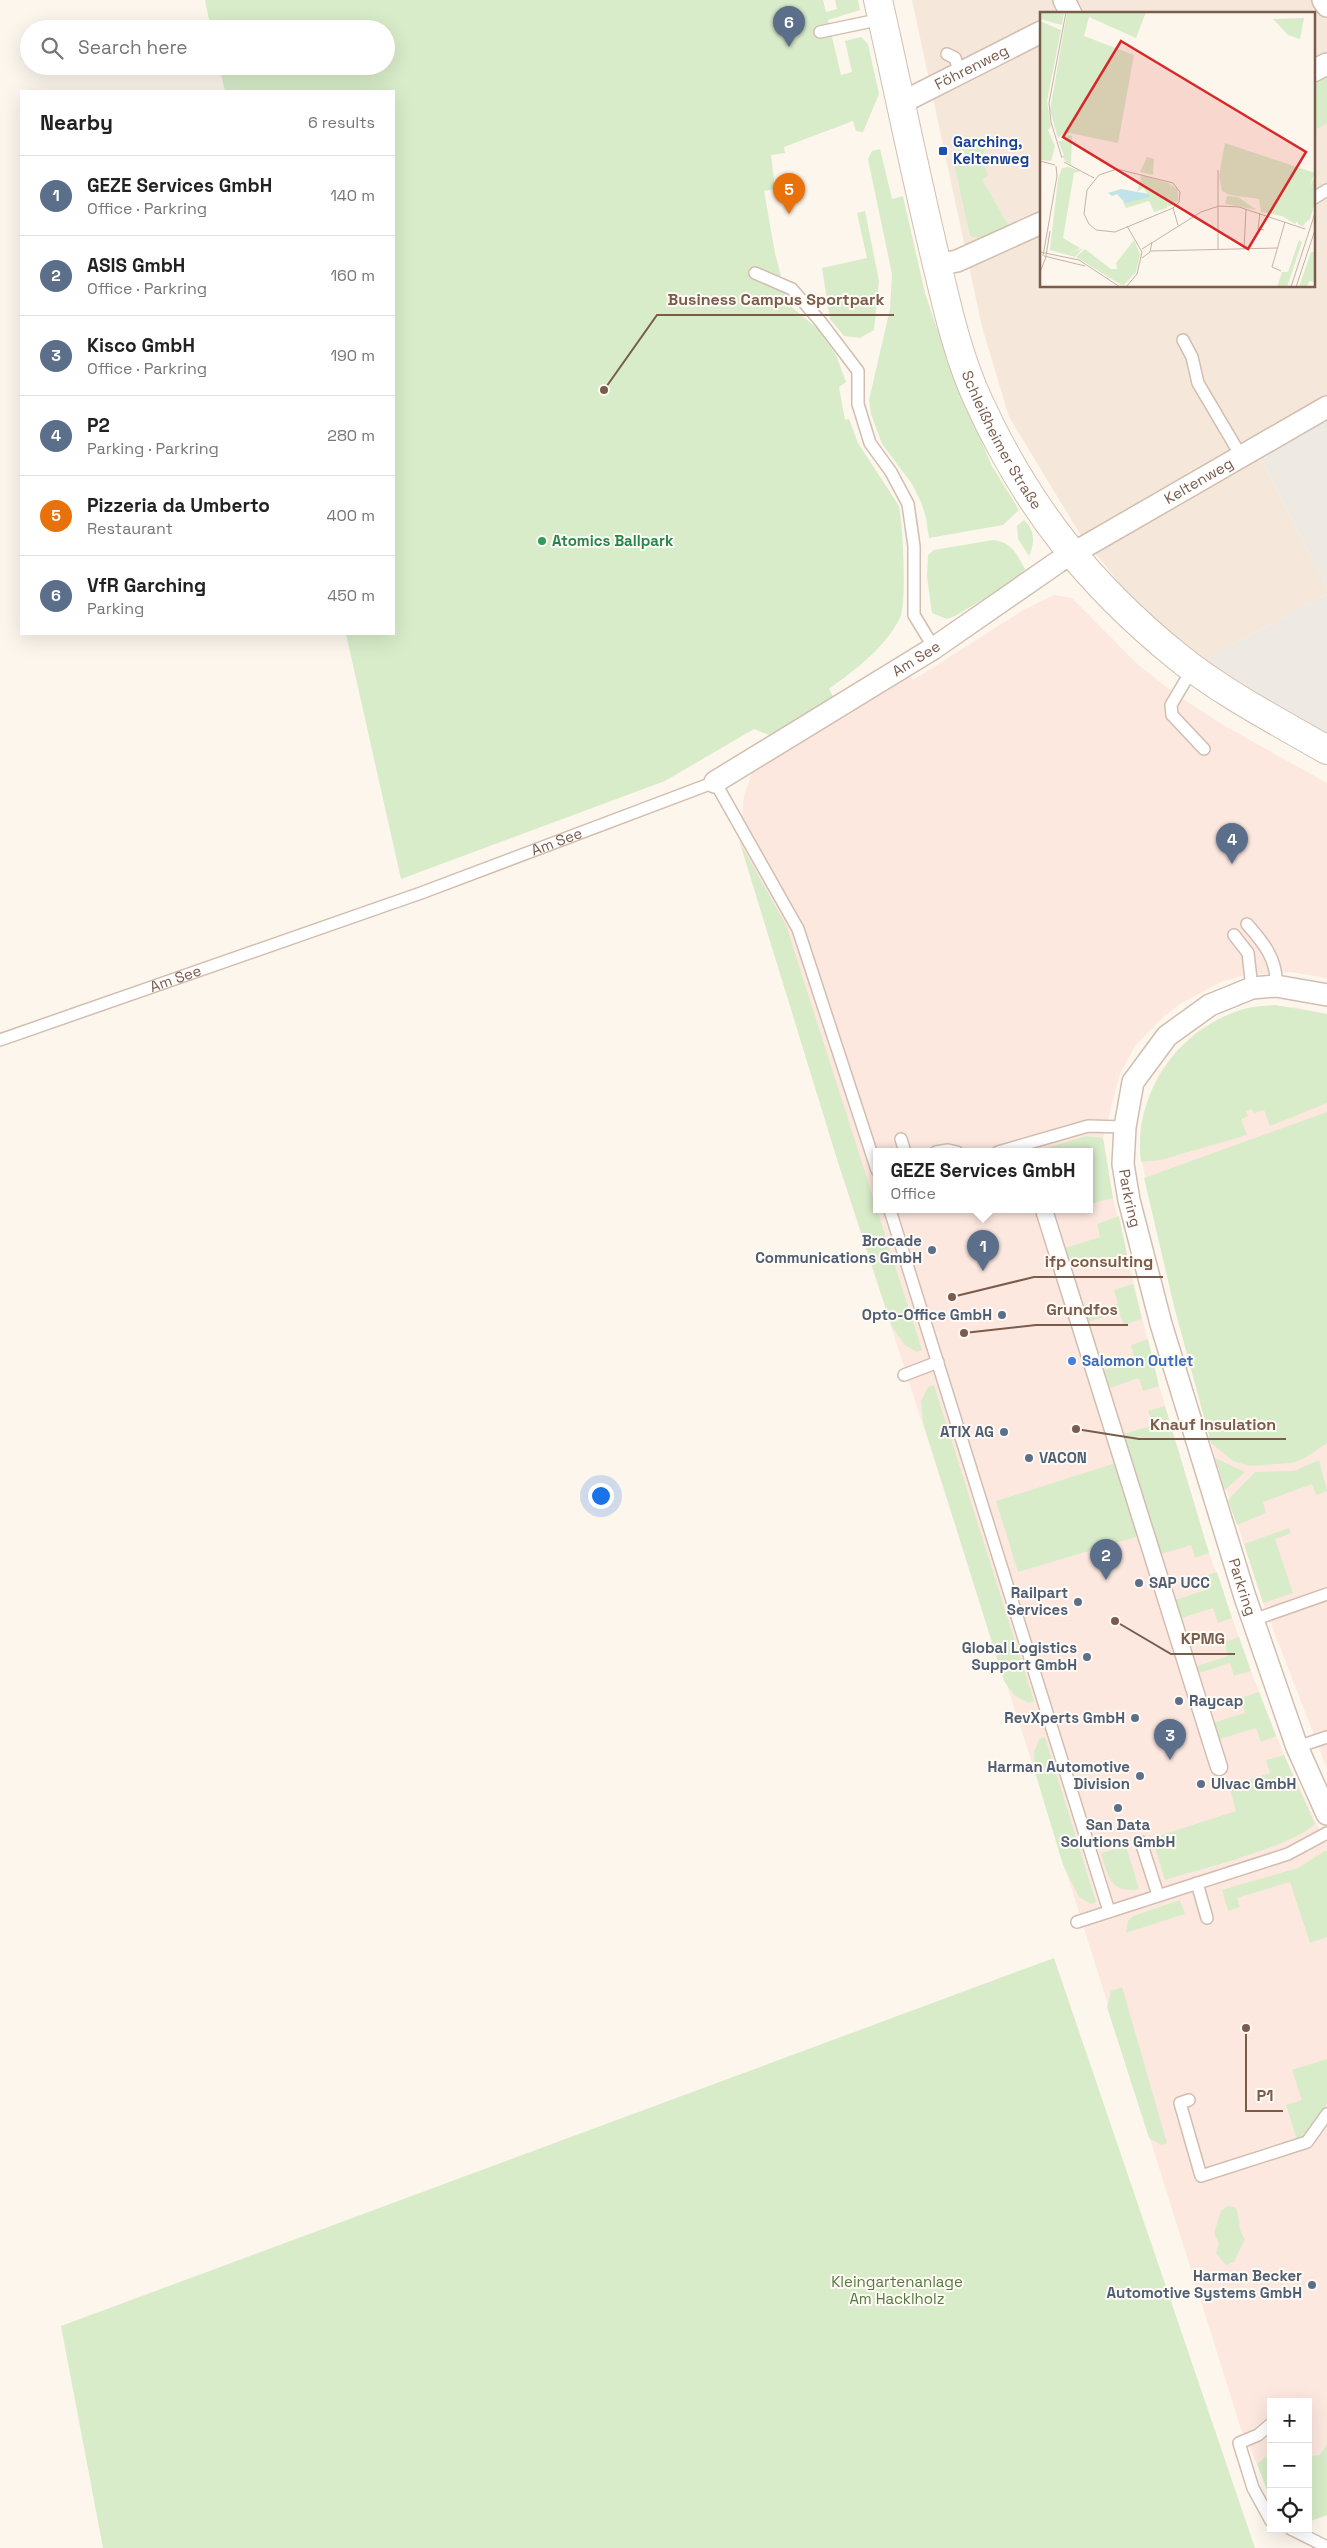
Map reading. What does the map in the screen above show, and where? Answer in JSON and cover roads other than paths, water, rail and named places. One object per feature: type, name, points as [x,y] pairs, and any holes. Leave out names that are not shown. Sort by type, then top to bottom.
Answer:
[{"type":"street","points":[[1064,0],[1070,12]]},
{"type":"street","points":[[1323,0],[1327,6]]},
{"type":"street","name":"Schleißheimer Straße","points":[[880,10],[937,265],[959,349],[978,400],[1005,456],[1035,506],[1070,554],[1116,603],[1193,668],[1248,705],[1327,750]]},
{"type":"street","name":"Föhrenweg","points":[[901,103],[1040,33]]},
{"type":"street","points":[[1314,71],[1327,64]]},
{"type":"street","points":[[937,265],[957,262],[1040,223]]},
{"type":"street","name":"Keltenweg","points":[[1070,554],[1327,408]]},
{"type":"street","name":"Am See","points":[[715,782],[934,648],[1070,554]]},
{"type":"street","name":"Parkring","points":[[1327,995],[1276,986],[1252,988],[1210,1005],[1167,1036],[1133,1082],[1125,1127],[1123,1164],[1146,1269],[1179,1387],[1253,1620],[1296,1747],[1327,1814]]},
{"type":"street","points":[[1045,1213],[1219,1767]]},
{"type":"lane","points":[[820,32],[880,10]]},
{"type":"lane","points":[[947,54],[955,58],[960,74]]},
{"type":"lane","points":[[1314,198],[1327,190]]},
{"type":"lane","points":[[754,273],[792,289],[820,320],[858,371],[858,404],[870,443],[891,472],[908,504],[914,546],[914,615],[934,648]]},
{"type":"lane","points":[[1183,340],[1192,357],[1198,383],[1241,456]]},
{"type":"lane","points":[[1193,668],[1171,705],[1172,715],[1204,749]]},
{"type":"lane","points":[[715,782],[798,929],[873,1158]]},
{"type":"lane","name":"Am See","points":[[0,1040],[420,893],[715,782]]},
{"type":"lane","points":[[1247,924],[1265,944],[1272,957],[1276,986]]},
{"type":"lane","points":[[1234,935],[1248,953],[1252,988]]},
{"type":"lane","points":[[1012,1148],[1088,1126],[1125,1127]]},
{"type":"lane","points":[[901,1139],[904,1148]]},
{"type":"lane","points":[[891,1213],[1109,1911]]},
{"type":"lane","points":[[904,1375],[938,1362]]},
{"type":"lane","points":[[1253,1620],[1327,1594]]},
{"type":"lane","points":[[1296,1747],[1327,1737]]},
{"type":"lane","points":[[1077,1922],[1288,1854],[1327,1833]]},
{"type":"lane","points":[[1141,1842],[1158,1896]]},
{"type":"lane","points":[[1197,1883],[1206,1918]]},
{"type":"lane","points":[[1189,2100],[1180,2103],[1201,2176],[1307,2142],[1327,2114]]},
{"type":"lane","points":[[1267,2427],[1258,2435],[1239,2442],[1254,2488],[1267,2513]]},
{"type":"lane","points":[[1299,2533],[1327,2547]]},
{"type":"place","name":"VfR Garching","points":[[789,47]]},
{"type":"place","name":"Garching, Keltenweg","points":[[943,151]]},
{"type":"place","name":"Pizzeria da Umberto","points":[[789,214]]},
{"type":"place","name":"Business Campus Sportpark","points":[[604,390]]},
{"type":"place","name":"Atomics Ballpark","points":[[542,541]]},
{"type":"place","name":"P2","points":[[1232,864]]},
{"type":"place","name":"Brocade Communications GmbH","points":[[932,1250]]},
{"type":"place","name":"GEZE Services GmbH","points":[[983,1271]]},
{"type":"place","name":"ifp consulting","points":[[952,1297]]},
{"type":"place","name":"Opto-Office GmbH","points":[[1002,1315]]},
{"type":"place","name":"Grundfos","points":[[964,1333]]},
{"type":"place","name":"Salomon Outlet","points":[[1072,1361]]},
{"type":"place","name":"Knauf Insulation","points":[[1076,1429]]},
{"type":"place","name":"ATIX AG","points":[[1004,1432]]},
{"type":"place","name":"VACON","points":[[1029,1458]]},
{"type":"place","name":"ASIS GmbH","points":[[1106,1580]]},
{"type":"place","name":"SAP UCC","points":[[1139,1583]]},
{"type":"place","name":"Railpart Services","points":[[1078,1602]]},
{"type":"place","name":"KPMG","points":[[1115,1621]]},
{"type":"place","name":"Global Logistics Support GmbH","points":[[1087,1657]]},
{"type":"place","name":"Raycap","points":[[1179,1701]]},
{"type":"place","name":"RevXperts GmbH","points":[[1135,1718]]},
{"type":"place","name":"Kisco GmbH","points":[[1170,1760]]},
{"type":"place","name":"Harman Automotive Division","points":[[1140,1776]]},
{"type":"place","name":"Ulvac GmbH","points":[[1201,1784]]},
{"type":"place","name":"San Data Solutions GmbH","points":[[1118,1808]]},
{"type":"place","name":"P1","points":[[1246,2028]]},
{"type":"place","name":"Harman Becker Automotive Systems GmbH","points":[[1312,2285]]},
{"type":"park label","name":"Kleingartenanlage Am Hacklholz","points":[[897,2290]]}]
